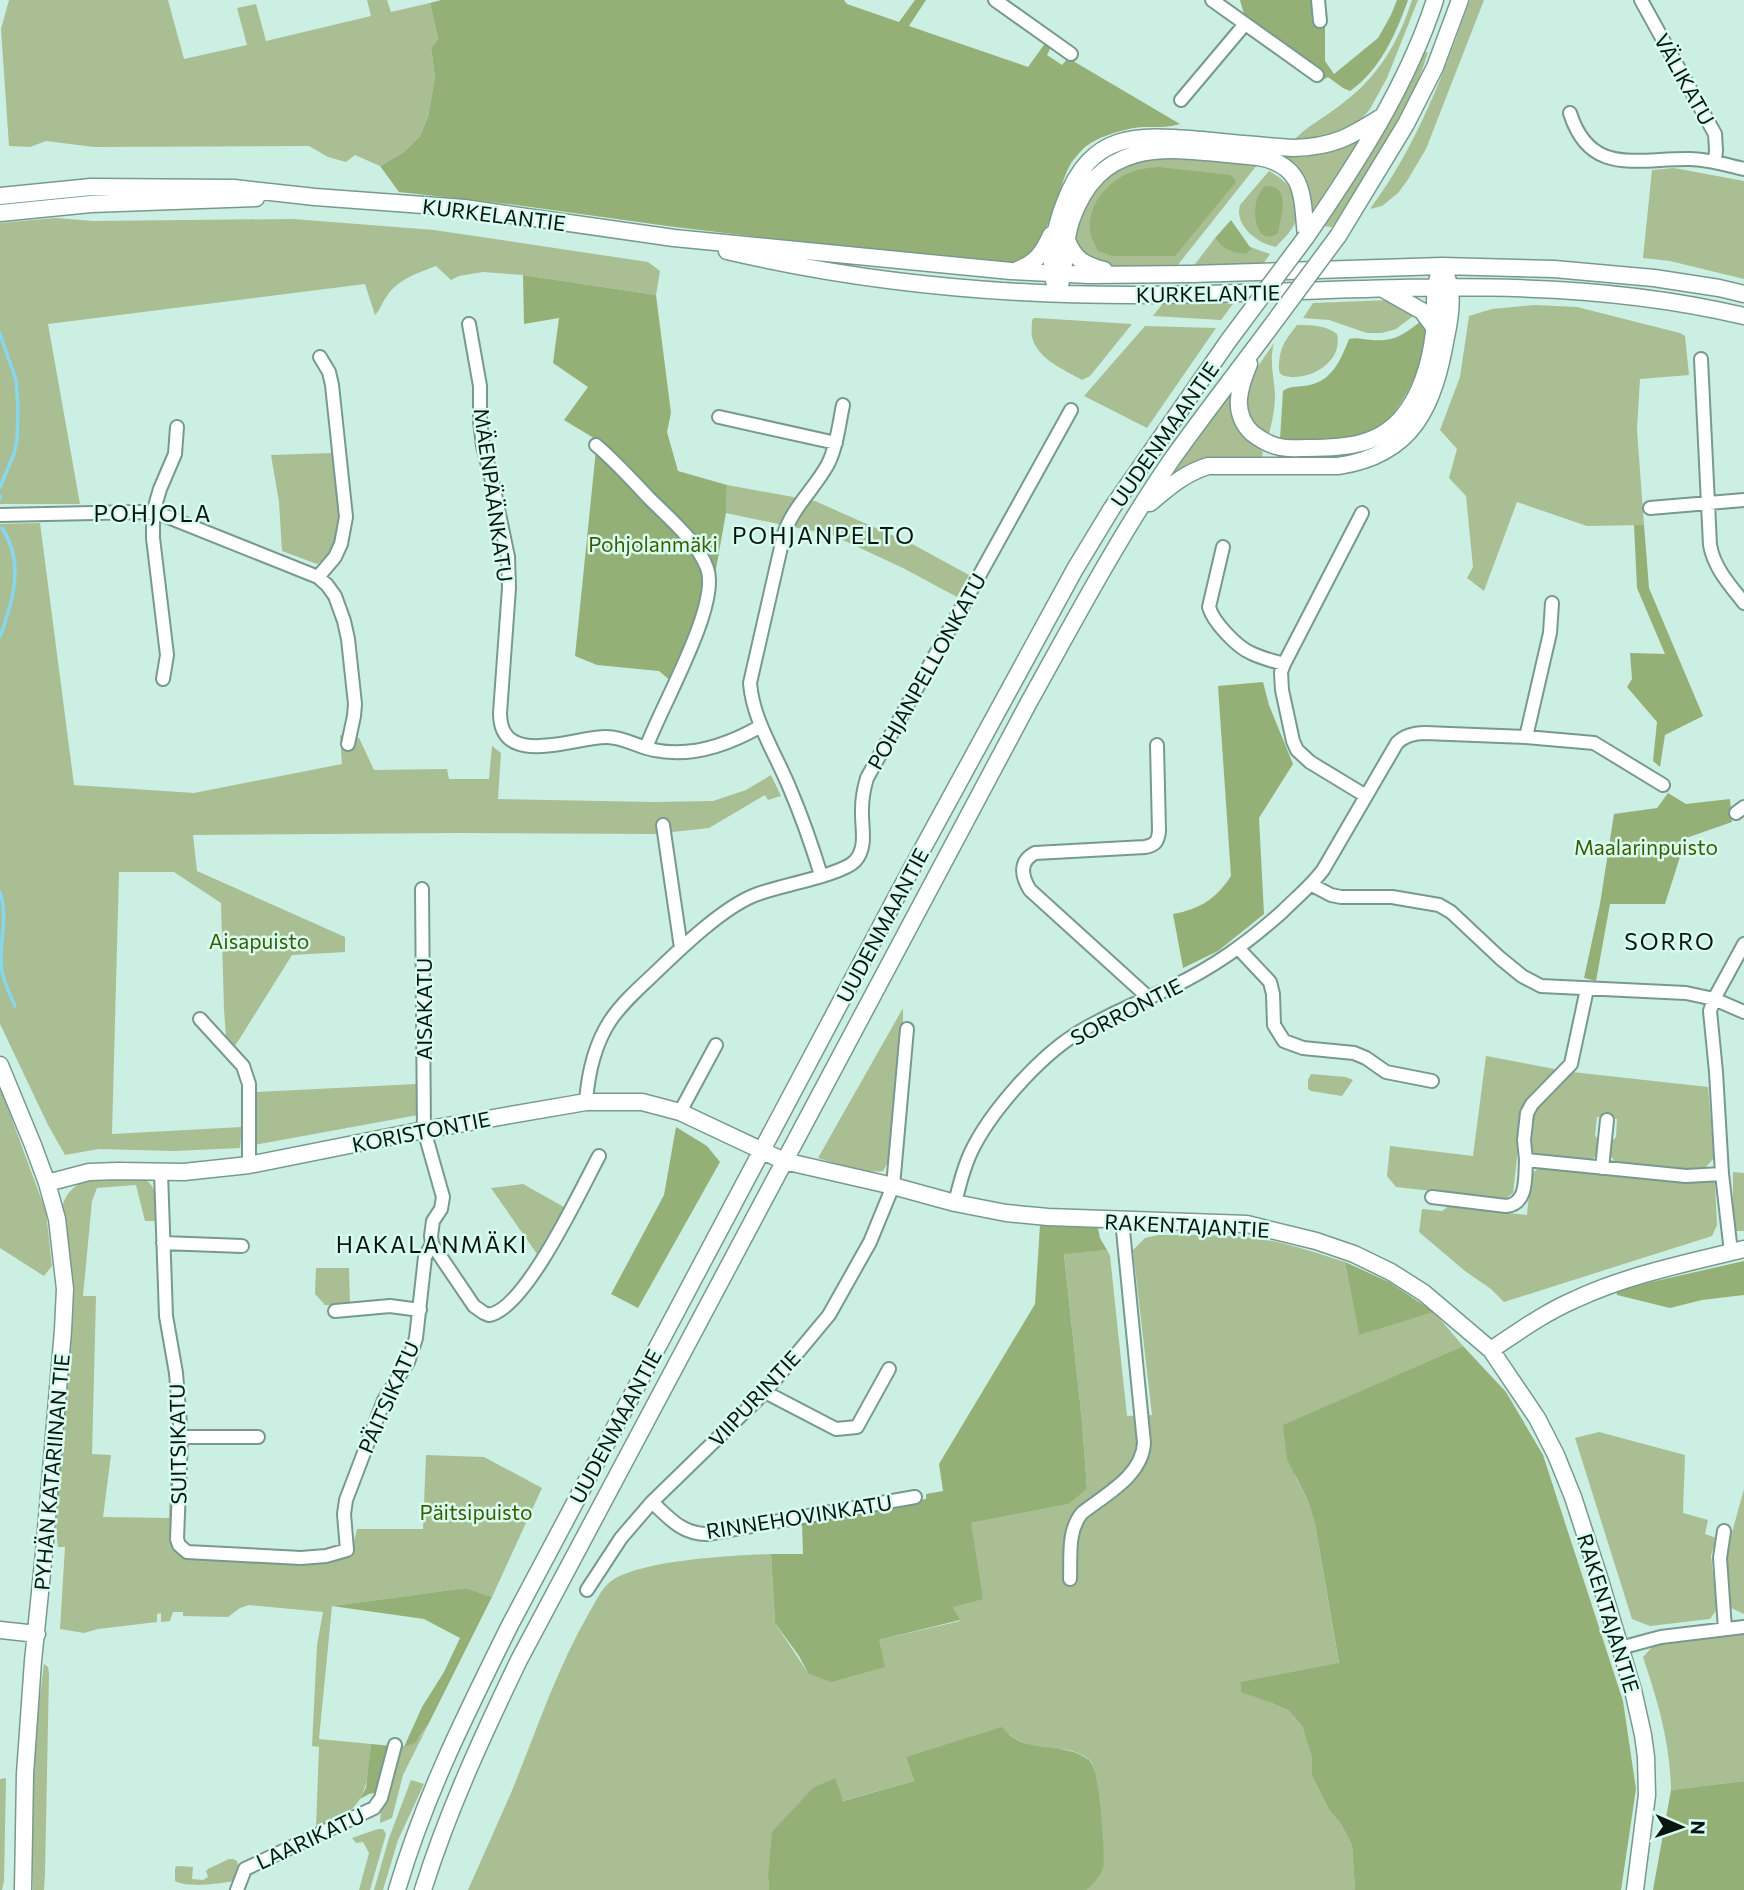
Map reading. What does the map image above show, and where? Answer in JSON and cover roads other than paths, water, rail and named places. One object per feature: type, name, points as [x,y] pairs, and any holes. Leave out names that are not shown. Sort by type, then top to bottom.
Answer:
[{"type":"main road","name":"UUDENMAANTIE","points":[[397,1890],[421,1815],[459,1726],[510,1625],[905,880],[1075,569],[1112,508],[1229,340],[1306,237],[1362,153],[1408,68],[1435,0]]},
{"type":"main road","name":"UUDENMAANTIE","points":[[423,1890],[447,1818],[476,1749],[519,1660],[1084,601],[1170,462],[1338,236],[1412,113],[1435,67],[1460,0]]},
{"type":"main road","points":[[1011,271],[1027,267],[1037,259],[1048,243],[1073,183],[1092,158],[1108,147],[1126,140],[1158,137],[1311,148],[1338,142],[1383,116]]},
{"type":"main road","points":[[1057,274],[1070,223],[1092,181],[1105,168],[1121,158],[1138,153],[1173,150],[1258,157],[1280,164],[1289,171],[1301,189],[1306,237]]},
{"type":"main road","name":"KURKELANTIE","points":[[0,196],[91,187],[234,187],[314,197],[464,208],[674,238],[1011,271],[1057,274],[1191,274],[1442,266],[1554,268],[1606,272],[1744,294]]},
{"type":"main road","name":"KURKELANTIE","points":[[0,214],[103,203],[314,197]]},
{"type":"main road","points":[[1057,294],[1053,250],[1059,217]]},
{"type":"main road","name":"KURKELANTIE","points":[[674,238],[761,258],[874,278],[1057,294],[1198,295],[1442,286],[1556,289],[1655,299],[1744,316]]},
{"type":"main road","points":[[1067,240],[1074,256],[1082,263],[1120,274]]},
{"type":"main road","points":[[1135,517],[1180,478],[1194,470],[1224,464],[1338,466],[1364,460],[1389,449],[1402,439],[1423,412],[1439,374],[1448,328],[1442,266]]},
{"type":"main road","points":[[1259,341],[1238,397],[1246,426],[1260,440],[1281,447],[1339,448],[1367,442],[1389,430],[1406,413],[1420,387],[1442,286]]},
{"type":"main road","points":[[1380,288],[1422,311],[1434,327]]},
{"type":"main road","name":"PYHÄN KATARIINAN TIE","points":[[0,1065],[47,1183],[57,1219],[65,1289],[64,1330],[24,1774],[23,1890]]},
{"type":"main road","name":"KORISTONTIE","points":[[47,1183],[89,1172],[184,1172],[250,1165],[424,1130],[586,1102],[642,1102],[680,1112],[785,1161]]},
{"type":"main road","name":"RAKENTAJANTIE","points":[[785,1161],[1006,1213],[1247,1224],[1276,1230],[1354,1254],[1391,1272],[1424,1293],[1491,1350],[1537,1418],[1556,1455],[1594,1562],[1640,1717],[1646,1757],[1647,1796],[1635,1890]]},
{"type":"main road","points":[[1491,1350],[1545,1315],[1619,1281],[1737,1250]]},
{"type":"main road","points":[[0,1630],[37,1634]]},
{"type":"street","points":[[995,0],[1071,54]]},
{"type":"street","points":[[1212,0],[1317,75]]},
{"type":"street","points":[[1318,0],[1320,21]]},
{"type":"street","name":"VÄLIKATU","points":[[1641,0],[1715,134],[1714,162]]},
{"type":"street","points":[[1181,100],[1245,24]]},
{"type":"street","points":[[1570,113],[1575,129],[1586,145],[1614,160],[1694,159],[1744,169]]},
{"type":"street","name":"MÄENPÄÄNKATU","points":[[469,324],[480,386],[483,446],[508,557],[509,588],[500,724],[504,732],[511,739],[532,746],[546,747],[610,737],[646,748],[672,752],[715,748],[761,726]]},
{"type":"street","points":[[318,577],[335,557],[341,544],[346,517],[332,385],[320,357]]},
{"type":"street","points":[[1701,359],[1710,545],[1720,572],[1744,603]]},
{"type":"street","points":[[821,875],[791,790],[761,726],[751,698],[750,683],[784,534],[789,520],[827,466],[836,443],[843,405]]},
{"type":"street","name":"POHJANPELLONKATU","points":[[586,1102],[589,1073],[610,1020],[681,948],[744,900],[848,867],[859,856],[864,837],[862,801],[867,778],[1071,410]]},
{"type":"street","points":[[719,417],[836,443]]},
{"type":"street","points":[[163,679],[167,655],[153,538],[153,513],[175,454],[177,427]]},
{"type":"street","points":[[596,445],[682,529],[708,569],[708,595],[700,625],[646,748]]},
{"type":"street","points":[[1650,508],[1744,500]]},
{"type":"street","points":[[0,515],[153,513],[177,519],[318,577],[335,596],[346,630],[355,704],[348,744]]},
{"type":"street","points":[[1362,513],[1281,672],[1282,690],[1297,750],[1310,762],[1366,796]]},
{"type":"street","points":[[1223,547],[1209,607],[1211,614],[1247,651],[1284,664]]},
{"type":"street","points":[[1552,604],[1550,632],[1526,737],[1597,744],[1663,785]]},
{"type":"street","name":"SORRONTIE","points":[[955,1203],[961,1177],[984,1127],[1034,1070],[1062,1044],[1080,1031],[1201,972],[1239,948],[1311,884],[1334,852],[1397,743],[1407,735],[1425,733],[1526,737]]},
{"type":"street","points":[[1149,998],[1030,890],[1022,873],[1023,864],[1035,853],[1145,847],[1155,844],[1159,838],[1157,745]]},
{"type":"street","points":[[663,825],[681,948]]},
{"type":"street","points":[[1311,884],[1340,897],[1392,897],[1439,905],[1451,912],[1500,958],[1531,981],[1546,986],[1673,991],[1714,999],[1744,1012]]},
{"type":"street","name":"AISAKATU","points":[[422,889],[424,1130],[443,1197],[443,1204],[433,1220],[432,1244]]},
{"type":"street","points":[[1737,1250],[1722,1174],[1710,1011],[1744,944]]},
{"type":"street","points":[[1239,948],[1270,982],[1274,1026],[1284,1041],[1303,1048],[1360,1055],[1386,1072],[1432,1081]]},
{"type":"street","points":[[1432,1197],[1506,1206],[1515,1204],[1522,1196],[1525,1184],[1524,1140],[1527,1113],[1532,1104],[1571,1064],[1587,989]]},
{"type":"street","points":[[200,1019],[243,1066],[247,1074],[250,1165]]},
{"type":"street","name":"VIIPURINTIE","points":[[587,1590],[621,1538],[652,1502],[765,1392],[828,1315],[870,1242],[893,1186],[907,1029]]},
{"type":"street","points":[[680,1112],[716,1045]]},
{"type":"street","points":[[1602,1168],[1607,1120]]},
{"type":"street","points":[[432,1244],[474,1306],[489,1314],[500,1311],[517,1294],[541,1262],[599,1156]]},
{"type":"street","points":[[1526,1160],[1686,1176],[1722,1174]]},
{"type":"street","name":"SUITSIKATU","points":[[161,1173],[166,1316],[176,1373],[181,1437],[176,1534],[178,1545],[187,1552],[291,1558],[313,1558],[347,1550]]},
{"type":"street","points":[[1070,1579],[1076,1520],[1136,1469],[1144,1452],[1122,1220]]},
{"type":"street","points":[[163,1243],[242,1246]]},
{"type":"street","name":"PÄITSIKATU","points":[[347,1550],[344,1514],[349,1489],[384,1400],[413,1350],[425,1257],[432,1244]]},
{"type":"street","points":[[335,1311],[390,1306],[419,1310]]},
{"type":"street","points":[[765,1392],[836,1429],[857,1427],[889,1369]]},
{"type":"street","points":[[181,1437],[258,1437]]},
{"type":"street","name":"RINNEHOVINKATU","points":[[652,1502],[684,1530],[707,1534],[915,1497]]},
{"type":"street","points":[[1724,1531],[1720,1558],[1725,1629]]},
{"type":"street","points":[[1620,1648],[1661,1637],[1744,1627]]},
{"type":"street","name":"LAARIKATU","points":[[237,1890],[245,1869],[374,1808],[381,1798],[395,1745]]},
{"type":"waterway","points":[[0,334],[16,380],[18,408],[14,454],[0,487]]},
{"type":"waterway","points":[[0,637],[9,610],[15,568],[9,541],[2,528]]},
{"type":"waterway","points":[[0,892],[3,910],[2,970],[15,1006]]},
{"type":"district","name":"POHJOLA","points":[[153,513]]},
{"type":"district","name":"POHJANPELTO","points":[[824,535]]},
{"type":"district","name":"SORRO","points":[[1670,941]]},
{"type":"district","name":"HAKALANMÄKI","points":[[432,1244]]},
{"type":"park label","name":"Pohjolanmäki","points":[[653,543]]},
{"type":"park label","name":"Maalarinpuisto","points":[[1646,846]]},
{"type":"park label","name":"Aisapuisto","points":[[259,940]]},
{"type":"park label","name":"Päitsipuisto","points":[[476,1511]]}]
